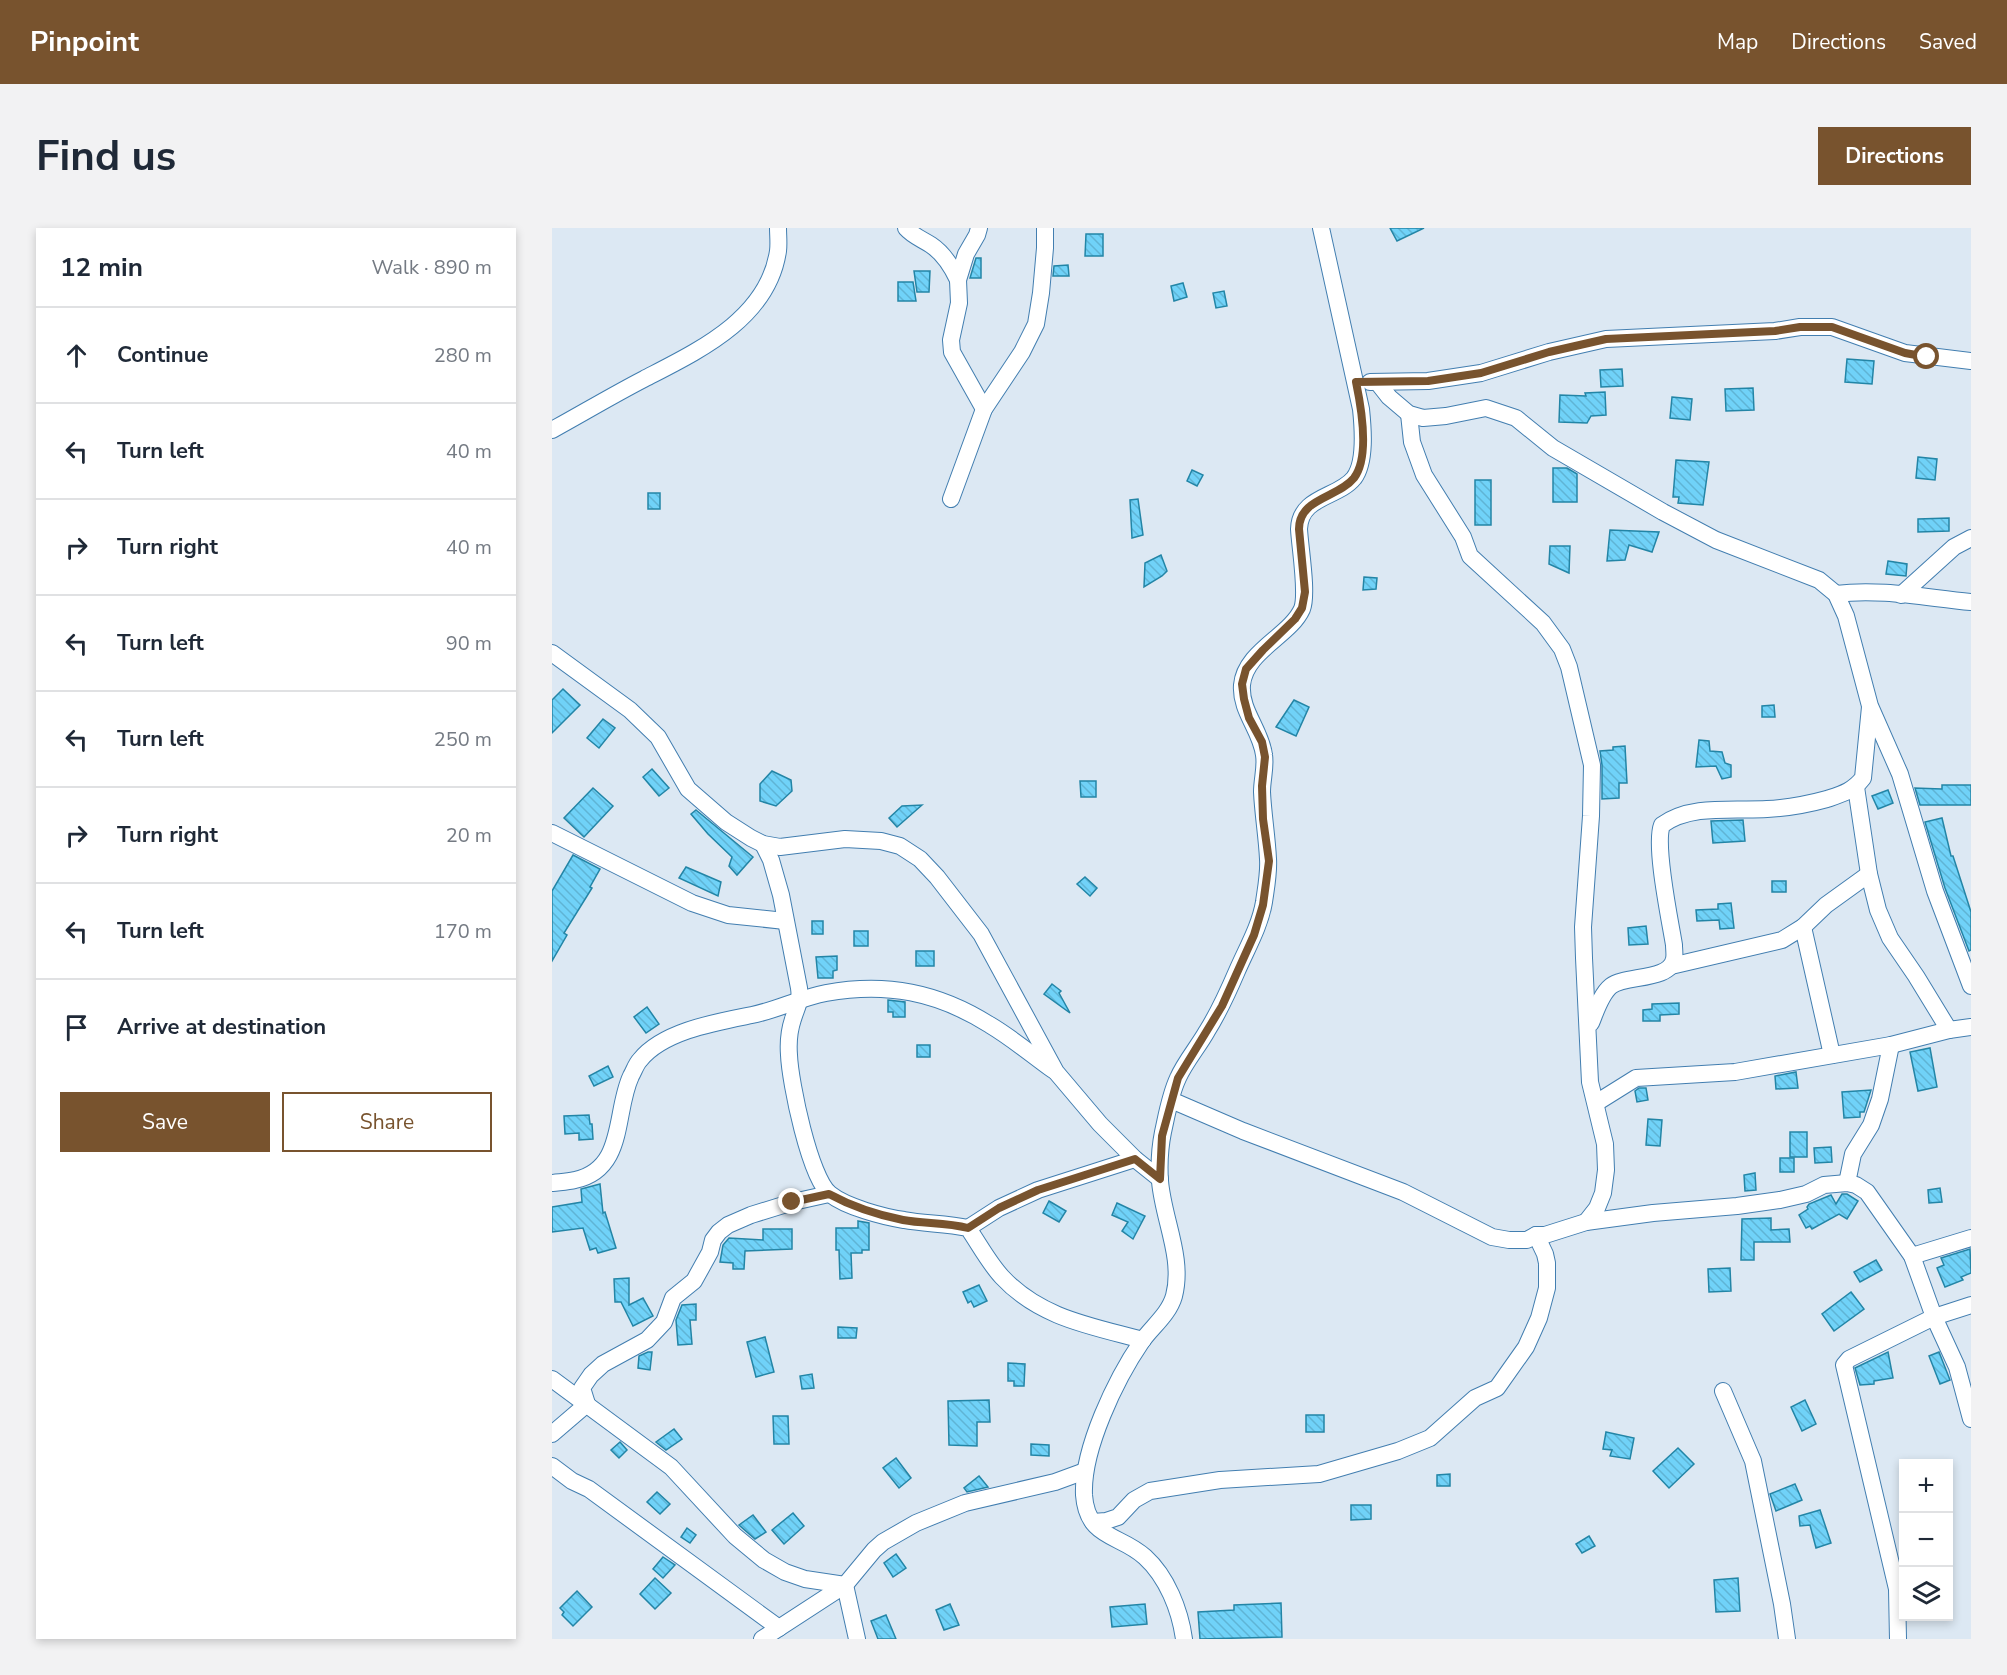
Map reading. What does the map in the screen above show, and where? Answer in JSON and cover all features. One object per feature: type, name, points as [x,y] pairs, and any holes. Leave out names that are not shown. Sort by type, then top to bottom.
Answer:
[{"type":"street","points":[[552,430],[676,364],[729,330],[758,299],[767,283],[778,250],[778,228]]},
{"type":"street","points":[[906,228],[911,234],[933,246],[952,267],[958,280]]},
{"type":"street","points":[[979,228],[978,235],[966,255],[958,280],[959,303],[951,340],[952,352],[984,409]]},
{"type":"street","points":[[951,499],[984,409],[1022,352],[1036,324],[1042,282],[1045,228]]},
{"type":"street","points":[[1184,1639],[1182,1621],[1162,1576],[1145,1557],[1125,1543],[1101,1532],[1089,1515],[1084,1497],[1085,1471],[1104,1410],[1114,1389],[1143,1340],[1173,1300],[1177,1277],[1173,1243],[1160,1179],[1162,1136],[1178,1078],[1222,1006],[1254,935],[1263,905],[1269,861],[1263,819],[1262,786],[1265,757],[1262,742],[1249,718],[1244,699],[1242,684],[1246,669],[1295,619],[1302,608],[1305,592],[1299,521],[1302,514],[1312,504],[1346,485],[1354,477],[1359,466],[1363,434],[1356,382],[1348,355],[1321,228]]},
{"type":"street","points":[[1356,382],[1428,381],[1481,373],[1549,352],[1606,339],[1775,331],[1800,327],[1832,327],[1905,353],[1971,361]]},
{"type":"street","points":[[1378,383],[1389,397],[1408,414],[1423,418],[1486,408],[1503,412],[1516,418],[1553,448],[1663,512],[1716,540],[1820,580],[1836,594],[1846,616],[1870,706],[1900,774],[1935,891],[1971,986]]},
{"type":"street","points":[[1408,414],[1412,442],[1424,475],[1463,537],[1470,556],[1550,631],[1563,649],[1592,765],[1591,816],[1583,927],[1590,1082],[1605,1144],[1605,1182],[1604,1193],[1586,1222]]},
{"type":"street","points":[[1901,595],[1954,547],[1971,538]]},
{"type":"street","points":[[1836,594],[1850,592],[1901,595],[1971,602]]},
{"type":"street","points":[[554,658],[630,710],[658,737],[688,789],[726,822],[763,844],[780,847],[845,839],[881,841],[900,846],[915,855],[936,877],[981,934],[1056,1072],[1100,1124],[1135,1159],[1160,1179]]},
{"type":"street","points":[[1671,966],[1674,960],[1674,945],[1660,854],[1659,837],[1662,825],[1681,815],[1720,809],[1779,807],[1819,801],[1844,794],[1856,787],[1863,778],[1870,706]]},
{"type":"street","points":[[1856,787],[1869,874],[1878,910],[1890,938],[1949,1030]]},
{"type":"street","points":[[552,833],[692,903],[728,915],[785,921]]},
{"type":"street","points":[[763,844],[771,860],[781,895],[801,1000],[789,1034],[791,1076],[811,1158],[817,1176],[829,1194],[845,1202],[904,1220],[950,1223],[968,1228],[1001,1277],[1031,1303],[1059,1317],[1143,1340]]},
{"type":"street","points":[[1588,1029],[1606,991],[1613,984],[1650,976],[1671,966],[1782,940],[1803,927],[1826,905],[1869,874]]},
{"type":"street","points":[[1803,927],[1832,1055]]},
{"type":"street","points":[[552,1182],[576,1180],[595,1171],[610,1155],[618,1133],[628,1083],[639,1060],[654,1048],[674,1036],[699,1026],[777,1009],[824,993],[869,988],[897,989],[927,995],[957,1007],[991,1025],[1056,1072]]},
{"type":"street","points":[[1596,1103],[1636,1078],[1735,1072],[1891,1045],[1949,1030],[1971,1027]]},
{"type":"street","points":[[1846,1183],[1853,1154],[1871,1125],[1880,1099],[1891,1045]]},
{"type":"street","points":[[1171,1100],[1243,1131],[1403,1192],[1492,1237],[1527,1240],[1536,1235],[1545,1235],[1586,1222],[1653,1213],[1737,1206],[1806,1194],[1824,1185],[1846,1183],[1856,1185],[1867,1192],[1912,1256],[1934,1317],[1957,1367],[1971,1419]]},
{"type":"street","points":[[968,1228],[999,1208],[1038,1190],[1135,1159]]},
{"type":"street","points":[[587,1404],[582,1388],[591,1375],[603,1364],[647,1340],[664,1322],[673,1298],[694,1281],[719,1232],[728,1225],[751,1215],[792,1202],[829,1194]]},
{"type":"street","points":[[1094,1522],[1118,1517],[1134,1500],[1150,1491],[1220,1480],[1319,1474],[1398,1451],[1430,1438],[1474,1398],[1497,1388],[1526,1347],[1539,1318],[1546,1288],[1547,1263],[1536,1235]]},
{"type":"street","points":[[1912,1256],[1971,1238]]},
{"type":"street","points":[[1898,1639],[1897,1589],[1844,1365],[1849,1359],[1934,1317],[1971,1305]]},
{"type":"street","points":[[552,1379],[671,1467],[735,1536],[764,1560],[785,1572],[805,1579],[845,1585]]},
{"type":"street","points":[[1723,1391],[1753,1461],[1787,1639]]},
{"type":"street","points":[[552,1434],[587,1404]]},
{"type":"street","points":[[552,1466],[572,1481],[589,1489],[779,1628]]},
{"type":"street","points":[[762,1639],[845,1585],[883,1542],[916,1523],[965,1503],[1055,1482],[1085,1471]]},
{"type":"street","points":[[845,1585],[857,1639]]},
{"type":"building","points":[[1390,228],[1424,228],[1397,241]]},
{"type":"building","points":[[1086,234],[1103,234],[1103,256],[1085,256]]},
{"type":"building","points":[[976,258],[981,258],[981,278],[970,278]]},
{"type":"building","points":[[1068,265],[1069,276],[1053,276],[1054,266]]},
{"type":"building","points":[[914,271],[930,271],[929,292],[917,292]]},
{"type":"building","points":[[898,282],[913,282],[916,301],[898,301]]},
{"type":"building","points":[[1183,283],[1187,297],[1174,301],[1171,286]]},
{"type":"building","points":[[1224,291],[1227,306],[1216,308],[1213,293]]},
{"type":"building","points":[[1847,359],[1874,361],[1872,384],[1845,382]]},
{"type":"building","points":[[1622,369],[1623,386],[1601,387],[1600,370]]},
{"type":"building","points":[[1753,388],[1754,410],[1726,411],[1725,389]]},
{"type":"building","points":[[1605,392],[1606,415],[1591,416],[1587,423],[1559,422],[1560,395],[1586,396],[1585,393]]},
{"type":"building","points":[[1672,397],[1692,399],[1690,420],[1670,418]]},
{"type":"building","points":[[1918,457],[1937,459],[1935,480],[1916,478]]},
{"type":"building","points":[[1676,460],[1709,462],[1703,505],[1678,503],[1679,497],[1673,497]]},
{"type":"building","points":[[1553,468],[1567,468],[1577,474],[1577,502],[1553,502]]},
{"type":"building","points":[[1192,470],[1203,475],[1197,486],[1187,481]]},
{"type":"building","points":[[1475,480],[1491,480],[1491,525],[1475,525]]},
{"type":"building","points":[[648,493],[660,493],[660,509],[648,509]]},
{"type":"building","points":[[1138,499],[1143,535],[1132,538],[1130,500]]},
{"type":"building","points":[[1949,518],[1949,531],[1918,532],[1918,519]]},
{"type":"building","points":[[1610,530],[1659,532],[1652,552],[1629,545],[1625,560],[1607,561]]},
{"type":"building","points":[[1550,546],[1570,546],[1569,573],[1549,564]]},
{"type":"building","points":[[1161,555],[1167,571],[1144,587],[1145,563]]},
{"type":"building","points":[[1888,561],[1907,564],[1906,576],[1886,574]]},
{"type":"building","points":[[1364,577],[1377,578],[1376,589],[1363,590]]},
{"type":"building","points":[[563,689],[580,705],[552,733],[552,700]]},
{"type":"building","points":[[1294,700],[1309,707],[1296,736],[1276,727]]},
{"type":"building","points":[[1774,705],[1775,717],[1762,717],[1762,706]]},
{"type":"building","points":[[603,719],[615,728],[599,748],[587,738]]},
{"type":"building","points":[[1699,740],[1709,741],[1710,751],[1722,752],[1725,763],[1731,765],[1731,777],[1722,779],[1716,766],[1696,767]]},
{"type":"building","points":[[1625,746],[1627,783],[1619,783],[1619,798],[1602,799],[1600,751]]},
{"type":"building","points":[[652,769],[669,788],[659,796],[643,777]]},
{"type":"building","points":[[772,771],[791,780],[792,791],[776,806],[760,801],[760,784]]},
{"type":"building","points":[[1080,781],[1096,781],[1096,797],[1081,797]]},
{"type":"building","points":[[1942,785],[1971,785],[1971,805],[1920,805],[1915,788],[1942,789]]},
{"type":"building","points":[[593,788],[613,806],[584,837],[564,818]]},
{"type":"building","points":[[1888,790],[1893,803],[1878,809],[1872,796]]},
{"type":"building","points":[[922,805],[897,827],[889,818],[902,806]]},
{"type":"building","points":[[696,810],[753,857],[737,875],[729,866],[732,857],[691,814]]},
{"type":"building","points":[[1942,818],[1951,856],[1953,856],[1971,912],[1971,950],[1969,951],[1945,888],[1925,822]]},
{"type":"building","points":[[1743,820],[1745,841],[1713,843],[1711,821]]},
{"type":"building","points":[[573,855],[600,869],[590,887],[592,888],[564,933],[567,935],[552,961],[552,891]]},
{"type":"building","points":[[686,867],[721,882],[718,896],[679,878]]},
{"type":"building","points":[[1085,877],[1097,888],[1090,896],[1077,884]]},
{"type":"building","points":[[1772,881],[1786,881],[1786,892],[1772,892]]},
{"type":"building","points":[[1731,903],[1734,928],[1720,929],[1719,920],[1697,921],[1696,910],[1718,909],[1718,904]]},
{"type":"building","points":[[812,921],[823,921],[823,934],[812,934]]},
{"type":"building","points":[[1646,926],[1648,944],[1629,945],[1628,928]]},
{"type":"building","points":[[854,931],[868,931],[868,946],[854,946]]},
{"type":"building","points":[[916,951],[934,951],[934,966],[916,966]]},
{"type":"building","points":[[837,956],[837,970],[833,971],[833,978],[818,978],[816,957]]},
{"type":"building","points":[[1052,984],[1061,991],[1059,993],[1070,1013],[1044,994]]},
{"type":"building","points":[[888,1000],[905,1002],[905,1017],[893,1017],[893,1012],[888,1012]]},
{"type":"building","points":[[1679,1003],[1679,1014],[1660,1015],[1660,1021],[1643,1021],[1643,1010],[1652,1009],[1652,1004]]},
{"type":"building","points":[[647,1007],[659,1024],[646,1033],[634,1017]]},
{"type":"building","points":[[917,1045],[930,1045],[930,1057],[917,1057]]},
{"type":"building","points":[[1930,1048],[1937,1087],[1918,1091],[1910,1052]]},
{"type":"building","points":[[608,1066],[613,1077],[594,1086],[589,1076]]},
{"type":"building","points":[[1796,1072],[1798,1088],[1776,1089],[1775,1076]]},
{"type":"building","points":[[1639,1088],[1646,1088],[1648,1100],[1637,1102],[1635,1091]]},
{"type":"building","points":[[1871,1090],[1864,1112],[1860,1112],[1860,1117],[1844,1118],[1842,1092]]},
{"type":"building","points":[[589,1115],[593,1139],[579,1140],[579,1133],[565,1134],[564,1116]]},
{"type":"building","points":[[1648,1119],[1662,1120],[1660,1146],[1646,1145]]},
{"type":"building","points":[[1790,1132],[1807,1132],[1807,1157],[1790,1157]]},
{"type":"building","points":[[1831,1147],[1832,1162],[1815,1163],[1814,1148]]},
{"type":"building","points":[[1780,1158],[1794,1158],[1794,1172],[1780,1172]]},
{"type":"building","points":[[1755,1173],[1756,1190],[1745,1191],[1744,1175]]},
{"type":"building","points":[[600,1184],[603,1213],[605,1212],[616,1248],[598,1253],[596,1248],[590,1250],[583,1228],[552,1232],[552,1207],[582,1202],[581,1189]]},
{"type":"building","points":[[1940,1188],[1942,1202],[1929,1203],[1928,1190]]},
{"type":"building","points":[[1842,1194],[1847,1194],[1858,1201],[1847,1219],[1839,1214],[1812,1229],[1810,1226],[1806,1228],[1799,1215],[1808,1209],[1809,1204],[1831,1195],[1836,1204]]},
{"type":"building","points":[[1049,1201],[1066,1211],[1059,1222],[1043,1213]]},
{"type":"building","points":[[1117,1203],[1145,1216],[1133,1239],[1122,1231],[1128,1222],[1112,1215]]},
{"type":"building","points":[[1771,1218],[1771,1230],[1789,1229],[1790,1242],[1754,1242],[1754,1260],[1741,1260],[1742,1219]]},
{"type":"building","points":[[858,1221],[869,1223],[869,1250],[862,1250],[862,1253],[851,1253],[852,1278],[840,1279],[836,1228],[858,1228]]},
{"type":"building","points":[[763,1229],[792,1229],[792,1249],[745,1251],[744,1269],[733,1269],[733,1263],[720,1262],[723,1245],[729,1238],[763,1240]]},
{"type":"building","points":[[1970,1249],[1971,1273],[1961,1277],[1963,1280],[1945,1287],[1937,1268],[1944,1265],[1941,1258]]},
{"type":"building","points":[[1876,1260],[1882,1270],[1860,1282],[1854,1272]]},
{"type":"building","points":[[1730,1268],[1731,1291],[1709,1292],[1708,1269]]},
{"type":"building","points":[[629,1278],[629,1305],[643,1298],[653,1316],[633,1326],[621,1302],[615,1302],[614,1279]]},
{"type":"building","points":[[979,1285],[987,1301],[974,1307],[971,1301],[968,1303],[963,1292]]},
{"type":"building","points":[[1851,1292],[1864,1309],[1834,1331],[1822,1314]]},
{"type":"building","points":[[696,1304],[696,1320],[690,1320],[692,1344],[678,1345],[676,1320],[682,1305]]},
{"type":"building","points":[[838,1327],[857,1328],[856,1338],[838,1338]]},
{"type":"building","points":[[765,1337],[774,1372],[756,1377],[747,1342]]},
{"type":"building","points":[[652,1352],[650,1370],[638,1368],[639,1356]]},
{"type":"building","points":[[1888,1352],[1893,1378],[1874,1381],[1874,1384],[1860,1385],[1855,1368]]},
{"type":"building","points":[[1939,1352],[1950,1380],[1940,1384],[1929,1356]]},
{"type":"building","points":[[1008,1363],[1025,1364],[1024,1386],[1014,1386],[1014,1381],[1008,1381]]},
{"type":"building","points":[[812,1374],[814,1388],[802,1389],[800,1376]]},
{"type":"building","points":[[989,1400],[990,1422],[977,1422],[977,1446],[949,1445],[948,1401]]},
{"type":"building","points":[[1805,1400],[1816,1424],[1802,1431],[1791,1407]]},
{"type":"building","points":[[1306,1415],[1324,1415],[1324,1432],[1306,1432]]},
{"type":"building","points":[[773,1416],[788,1416],[789,1444],[774,1444]]},
{"type":"building","points":[[674,1429],[682,1439],[666,1450],[656,1442]]},
{"type":"building","points":[[1606,1432],[1634,1438],[1630,1459],[1610,1456],[1612,1450],[1603,1449]]},
{"type":"building","points":[[620,1442],[627,1450],[619,1458],[611,1450]]},
{"type":"building","points":[[1031,1444],[1049,1445],[1049,1456],[1031,1455]]},
{"type":"building","points":[[1678,1448],[1694,1464],[1669,1488],[1653,1471]]},
{"type":"building","points":[[896,1458],[911,1478],[899,1488],[883,1468]]},
{"type":"building","points":[[1450,1474],[1450,1486],[1437,1486],[1437,1475]]},
{"type":"building","points":[[979,1476],[988,1487],[967,1492],[964,1488]]},
{"type":"building","points":[[1795,1484],[1802,1500],[1776,1511],[1770,1494]]},
{"type":"building","points":[[657,1492],[670,1504],[660,1514],[647,1502]]},
{"type":"building","points":[[1351,1505],[1371,1505],[1371,1519],[1351,1520]]},
{"type":"building","points":[[1820,1510],[1831,1543],[1816,1548],[1810,1525],[1800,1526],[1799,1516]]},
{"type":"building","points":[[793,1513],[804,1526],[784,1544],[772,1530]]},
{"type":"building","points":[[753,1515],[766,1532],[755,1539],[739,1525]]},
{"type":"building","points":[[687,1528],[696,1535],[690,1543],[681,1537]]},
{"type":"building","points":[[1589,1536],[1595,1546],[1582,1553],[1576,1544]]},
{"type":"building","points":[[896,1554],[906,1568],[893,1577],[884,1563]]},
{"type":"building","points":[[663,1557],[675,1565],[663,1578],[653,1569]]},
{"type":"building","points":[[655,1578],[671,1593],[655,1609],[640,1594]]},
{"type":"building","points":[[1738,1578],[1740,1611],[1716,1612],[1714,1580]]},
{"type":"building","points":[[577,1591],[592,1607],[573,1626],[562,1615],[564,1612],[560,1608]]},
{"type":"building","points":[[1281,1603],[1282,1637],[1200,1639],[1198,1612],[1234,1610],[1234,1605]]},
{"type":"building","points":[[950,1604],[959,1625],[944,1630],[936,1610]]},
{"type":"building","points":[[1145,1604],[1147,1624],[1112,1627],[1110,1607]]},
{"type":"building","points":[[886,1615],[896,1639],[878,1639],[871,1621]]},
{"type":"route","points":[[792,1202],[829,1194],[845,1202],[904,1220],[950,1223],[968,1228],[999,1208],[1038,1190],[1135,1159],[1160,1179],[1162,1136],[1178,1078],[1222,1006],[1254,935],[1263,905],[1269,861],[1263,819],[1262,786],[1265,757],[1262,742],[1249,718],[1242,684],[1246,669],[1295,619],[1302,608],[1305,592],[1300,559],[1299,521],[1302,514],[1312,504],[1346,485],[1354,477],[1359,466],[1363,434],[1356,382],[1428,381],[1481,373],[1549,352],[1606,339],[1775,331],[1800,327],[1832,327],[1905,353],[1927,357]]}]
